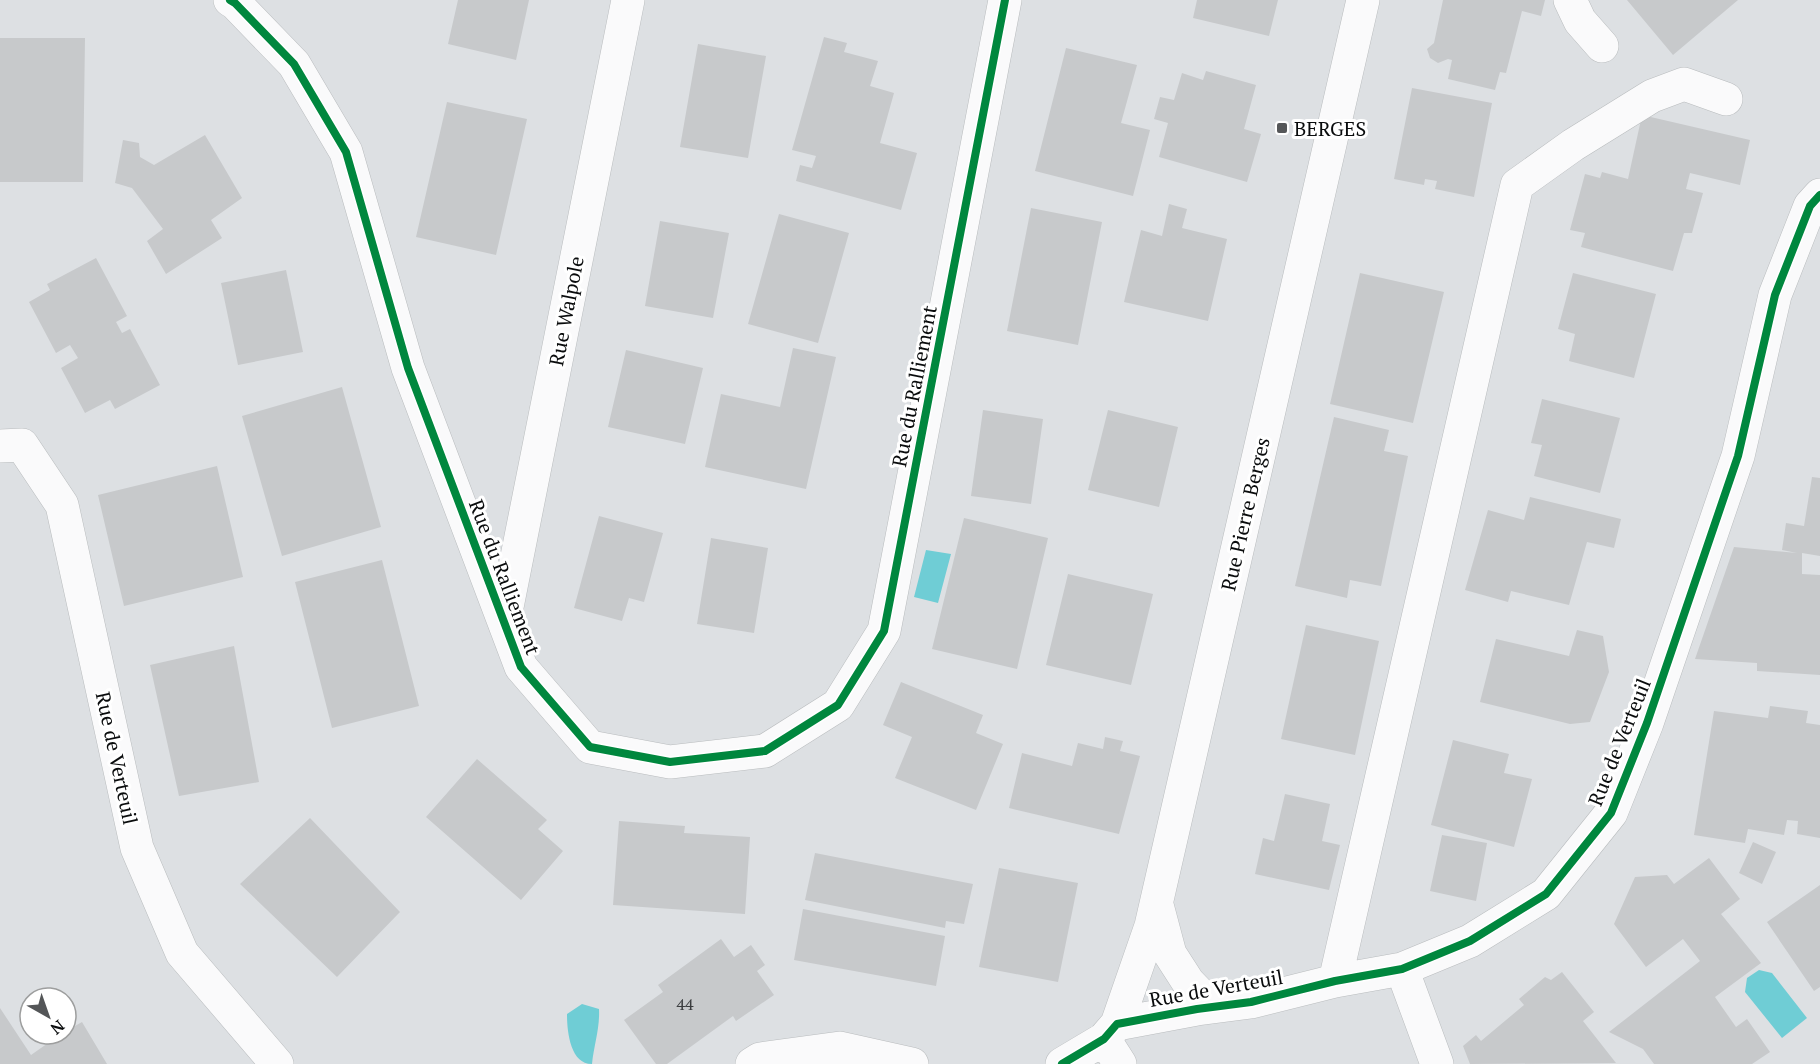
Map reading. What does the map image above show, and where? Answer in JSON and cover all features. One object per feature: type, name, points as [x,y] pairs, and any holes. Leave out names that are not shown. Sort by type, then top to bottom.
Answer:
[{"type":"street","name":"Rue du Ralliement","points":[[230,0],[294,64],[346,152],[408,368],[521,667],[590,747],[670,762],[765,751],[838,705],[884,631],[1005,0]]},
{"type":"street","name":"Rue Walpole","points":[[504,622],[628,0]]},
{"type":"street","name":"Rue Pierre Berges","points":[[1113,1042],[1151,926],[1363,0]]},
{"type":"street","points":[[1570,0],[1580,21],[1602,46]]},
{"type":"street","points":[[1335,981],[1517,185],[1573,145],[1652,96],[1684,84],[1726,99]]},
{"type":"street","name":"Rue de Verteuil","points":[[1062,1064],[1113,1042],[1212,1007],[1251,1002],[1335,981],[1402,969],[1470,941],[1546,894],[1611,813],[1647,723],[1738,456],[1775,295],[1810,206],[1820,195]]},
{"type":"street","name":"Rue de Verteuil","points":[[0,446],[22,445],[62,505],[136,848],[182,953],[277,1064]]},
{"type":"street","name":"Rue de Verteuil","points":[[1156,903],[1170,954],[1188,981],[1212,1007]]},
{"type":"street","points":[[1402,969],[1437,1064]]},
{"type":"street","points":[[752,1064],[760,1059],[840,1048],[911,1064]]},
{"type":"water","points":[[926,550],[951,554],[938,603],[914,597]]},
{"type":"water","points":[[1759,970],[1772,973],[1807,1018],[1782,1038],[1745,992],[1747,978]]},
{"type":"water","points":[[582,1004],[599,1009],[592,1064],[579,1059],[574,1053],[569,1037],[567,1014]]},
{"type":"building","points":[[458,0],[529,0],[516,60],[448,44]]},
{"type":"building","points":[[1197,0],[1278,0],[1269,36],[1193,18]]},
{"type":"building","points":[[1443,0],[1545,0],[1541,16],[1522,11],[1506,73],[1500,72],[1495,90],[1448,79],[1452,60],[1448,59],[1438,63],[1430,58],[1427,49],[1434,43]]},
{"type":"building","points":[[1627,0],[1738,0],[1673,55]]},
{"type":"building","points":[[824,37],[847,43],[844,52],[878,61],[870,86],[894,93],[880,143],[917,153],[901,210],[796,181],[800,165],[812,168],[816,156],[792,150]]},
{"type":"building","points":[[0,38],[85,38],[83,182],[0,182]]},
{"type":"building","points":[[698,44],[766,56],[748,158],[680,147]]},
{"type":"building","points":[[1066,48],[1137,65],[1121,123],[1150,130],[1133,196],[1035,171]]},
{"type":"building","points":[[1206,71],[1256,85],[1244,129],[1261,134],[1247,182],[1159,157],[1168,123],[1154,119],[1160,97],[1174,100],[1182,73],[1203,80]]},
{"type":"building","points":[[1412,88],[1492,103],[1474,197],[1435,189],[1437,181],[1425,179],[1424,185],[1394,179]]},
{"type":"building","points":[[447,102],[527,119],[496,255],[416,237]]},
{"type":"building","points":[[1642,115],[1750,140],[1740,185],[1690,173],[1686,189],[1703,193],[1692,233],[1684,233],[1673,271],[1581,247],[1585,233],[1570,230],[1585,174],[1600,178],[1602,172],[1628,179]]},
{"type":"building","points":[[205,135],[242,198],[211,220],[222,238],[166,274],[147,241],[163,229],[132,188],[115,183],[123,140],[139,143],[140,157],[154,165]]},
{"type":"building","points":[[1169,204],[1187,209],[1182,228],[1227,239],[1208,321],[1124,302],[1141,230],[1162,236]]},
{"type":"building","points":[[1031,208],[1102,222],[1078,345],[1007,331]]},
{"type":"building","points":[[779,214],[849,233],[818,343],[748,324]]},
{"type":"building","points":[[660,221],[729,233],[713,318],[645,306]]},
{"type":"building","points":[[96,258],[127,316],[116,322],[122,333],[130,329],[160,385],[115,409],[110,400],[85,413],[61,368],[78,358],[70,345],[56,353],[29,302],[50,290],[47,284]]},
{"type":"building","points":[[286,270],[303,352],[238,365],[221,283]]},
{"type":"building","points":[[1360,273],[1444,292],[1413,423],[1330,404]]},
{"type":"building","points":[[1573,273],[1656,294],[1634,378],[1569,361],[1575,334],[1558,329]]},
{"type":"building","points":[[793,348],[836,357],[806,489],[705,467],[721,394],[780,407]]},
{"type":"building","points":[[626,350],[703,368],[685,444],[608,427]]},
{"type":"building","points":[[342,387],[381,527],[282,556],[242,416]]},
{"type":"building","points":[[1542,399],[1620,418],[1600,493],[1534,476],[1542,445],[1531,443]]},
{"type":"building","points":[[983,410],[1043,419],[1031,504],[971,496]]},
{"type":"building","points":[[1108,410],[1178,427],[1159,507],[1088,490]]},
{"type":"building","points":[[1334,417],[1389,430],[1384,451],[1408,456],[1381,586],[1350,580],[1347,598],[1295,586]]},
{"type":"building","points":[[217,466],[243,577],[124,606],[98,495]]},
{"type":"building","points":[[1812,477],[1820,478],[1820,556],[1802,553],[1802,574],[1820,575],[1820,675],[1757,671],[1757,663],[1695,659],[1734,547],[1797,553],[1782,550],[1786,523],[1804,526]]},
{"type":"building","points":[[1530,497],[1621,519],[1614,548],[1587,542],[1569,605],[1511,591],[1508,602],[1465,590],[1488,510],[1524,520]]},
{"type":"building","points":[[599,516],[663,533],[644,602],[629,598],[622,621],[574,608]]},
{"type":"building","points":[[964,518],[1048,538],[1017,669],[932,649]]},
{"type":"building","points":[[711,538],[768,548],[754,633],[697,624]]},
{"type":"building","points":[[382,560],[419,706],[332,728],[295,582]]},
{"type":"building","points":[[1068,574],[1153,594],[1131,685],[1046,665]]},
{"type":"building","points":[[1306,625],[1379,641],[1355,755],[1281,739]]},
{"type":"building","points":[[1577,630],[1603,636],[1609,672],[1590,722],[1570,724],[1480,702],[1496,639],[1569,656]]},
{"type":"building","points":[[234,646],[259,782],[179,796],[150,665]]},
{"type":"building","points":[[901,682],[983,715],[976,733],[1003,744],[976,810],[895,778],[912,737],[883,725]]},
{"type":"building","points":[[1770,706],[1808,711],[1806,723],[1820,725],[1820,838],[1797,834],[1798,821],[1787,820],[1784,835],[1748,829],[1745,843],[1694,835],[1714,711],[1768,718]]},
{"type":"building","points":[[1105,737],[1123,741],[1120,751],[1140,756],[1119,834],[1009,808],[1022,753],[1072,766],[1078,743],[1103,749]]},
{"type":"building","points":[[1453,740],[1509,754],[1504,773],[1532,779],[1514,847],[1431,825]]},
{"type":"building","points":[[477,759],[547,820],[538,829],[563,851],[521,900],[426,817]]},
{"type":"building","points":[[1285,794],[1330,804],[1322,841],[1340,845],[1329,890],[1255,874],[1263,838],[1274,841]]},
{"type":"building","points":[[310,818],[400,912],[337,977],[240,884]]},
{"type":"building","points":[[619,821],[685,826],[684,833],[750,837],[745,914],[613,905]]},
{"type":"building","points":[[1442,835],[1487,843],[1476,901],[1430,891]]},
{"type":"building","points":[[1753,842],[1776,852],[1762,884],[1739,873]]},
{"type":"building","points":[[815,853],[973,884],[964,924],[946,921],[945,928],[805,900]]},
{"type":"building","points":[[1709,858],[1740,899],[1721,914],[1761,963],[1715,997],[1736,1027],[1747,1019],[1770,1052],[1752,1064],[1654,1064],[1643,1049],[1609,1032],[1700,961],[1683,939],[1646,967],[1614,924],[1635,877],[1667,875],[1674,884]]},
{"type":"building","points":[[999,868],[1078,883],[1058,982],[979,967]]},
{"type":"building","points":[[1820,885],[1820,987],[1814,991],[1767,922]]},
{"type":"building","points":[[803,909],[945,936],[936,986],[794,960]]},
{"type":"building","points":[[721,939],[734,957],[751,945],[765,965],[757,971],[774,995],[736,1021],[733,1016],[667,1064],[656,1064],[624,1020],[663,992],[658,985]]},
{"type":"building","points":[[1562,972],[1594,1012],[1583,1021],[1616,1063],[1470,1064],[1463,1046],[1476,1035],[1481,1041],[1524,1005],[1519,999],[1545,977],[1551,980]]},
{"type":"building","points":[[0,1008],[18,1035],[18,1046],[25,1046],[31,1055],[44,1046],[78,1046],[78,1024],[82,1022],[107,1064],[0,1064]]},
{"type":"cycle path","points":[[230,0],[294,64],[346,152],[408,368],[521,667],[590,747],[670,762],[765,751],[838,705],[884,631],[1005,0]]},
{"type":"cycle path","points":[[1062,1064],[1104,1039],[1117,1024],[1197,1009],[1251,1002],[1335,981],[1402,969],[1470,941],[1546,894],[1611,813],[1647,723],[1738,456],[1775,295],[1810,206],[1820,195]]},
{"type":"place","name":"BERGES","points":[[1282,128]]}]
